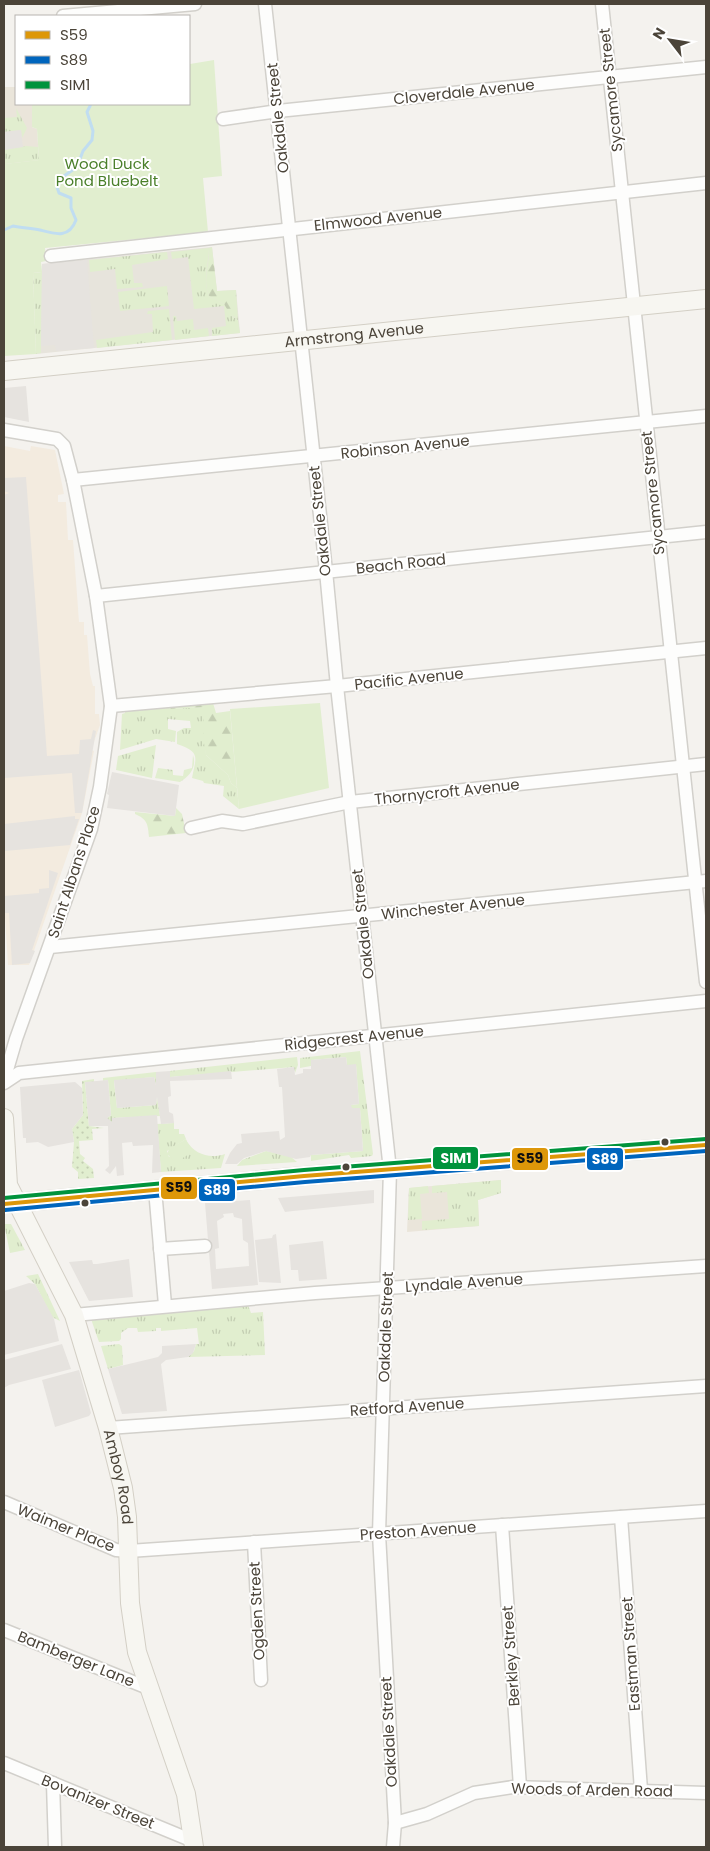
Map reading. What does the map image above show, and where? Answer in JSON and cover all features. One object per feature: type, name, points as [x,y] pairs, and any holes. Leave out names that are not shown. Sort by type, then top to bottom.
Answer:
[{"type":"main road","name":"Armstrong Avenue","points":[[4,371],[706,299]]},
{"type":"main road","name":"Amboy Road","points":[[4,1118],[10,1203],[74,1315],[108,1428],[123,1488],[133,1627],[148,1688],[186,1794],[194,1844]]},
{"type":"main road","points":[[10,1203],[156,1189],[706,1145]]},
{"type":"street","points":[[74,15],[195,4]]},
{"type":"street","name":"Oakdale Street","points":[[265,4],[278,111],[337,686],[390,1170],[388,1288],[379,1534],[395,1822],[393,1847]]},
{"type":"street","name":"Sycamore Street","points":[[602,4],[657,537],[683,767],[701,881],[706,982]]},
{"type":"street","name":"Cloverdale Avenue","points":[[223,119],[278,111],[706,66]]},
{"type":"street","name":"Elmwood Avenue","points":[[51,256],[706,183]]},
{"type":"street","name":"Robinson Avenue","points":[[73,480],[706,416]]},
{"type":"street","name":"Saint Albans Place","points":[[4,430],[57,439],[61,442],[73,480],[96,596],[111,706],[102,779],[91,829],[16,1039],[4,1081]]},
{"type":"street","name":"Beach Road","points":[[96,596],[706,532]]},
{"type":"street","name":"Pacific Avenue","points":[[111,706],[337,686],[706,648]]},
{"type":"street","name":"Thornycroft Avenue","points":[[191,828],[222,821],[243,824],[350,802],[706,764]]},
{"type":"street","name":"Winchester Avenue","points":[[50,947],[362,917],[701,881]]},
{"type":"street","name":"Ridgecrest Avenue","points":[[4,1081],[19,1073],[706,1002]]},
{"type":"street","points":[[156,1189],[165,1306]]},
{"type":"street","points":[[160,1249],[205,1246]]},
{"type":"street","name":"Lyndale Avenue","points":[[74,1315],[388,1288],[706,1266]]},
{"type":"street","name":"Retford Avenue","points":[[108,1428],[706,1386]]},
{"type":"street","name":"Waimer Place","points":[[4,1502],[116,1550],[129,1551]]},
{"type":"street","name":"Preston Avenue","points":[[129,1551],[706,1511]]},
{"type":"street","name":"Eastman Street","points":[[621,1517],[641,1790]]},
{"type":"street","name":"Berkley Street","points":[[502,1525],[520,1786]]},
{"type":"street","name":"Ogden Street","points":[[254,1542],[261,1680]]},
{"type":"street","name":"Bamberger Lane","points":[[4,1630],[148,1688]]},
{"type":"street","name":"Bovanizer Street","points":[[4,1763],[194,1844]]},
{"type":"street","points":[[53,1783],[56,1847]]},
{"type":"street","name":"Woods of Arden Road","points":[[395,1822],[427,1814],[474,1793],[520,1786],[706,1793]]},
{"type":"shaded area","points":[[4,87],[15,87],[15,105],[32,105],[32,127],[37,129],[39,160],[4,164]]},
{"type":"shaded area","points":[[21,130],[23,147],[4,150],[4,132]]},
{"type":"shaded area","points":[[212,247],[217,291],[236,290],[240,333],[36,354],[42,264]]},
{"type":"shaded area","points":[[87,260],[94,348],[56,351],[55,345],[41,346],[42,264]]},
{"type":"shaded area","points":[[26,386],[29,422],[4,417],[4,388]]},
{"type":"shaded area","points":[[4,446],[30,451],[31,446],[55,450],[64,494],[58,495],[58,502],[66,502],[68,540],[73,540],[79,622],[84,622],[84,635],[87,635],[90,674],[93,686],[95,686],[95,714],[99,714],[100,725],[91,750],[94,751],[82,813],[29,965],[8,965],[4,901]]},
{"type":"shaded area","points":[[26,477],[47,756],[79,754],[80,740],[91,739],[93,730],[96,731],[82,813],[75,813],[72,773],[4,778],[4,495],[9,493],[4,491],[4,478]]},
{"type":"shaded area","points":[[112,772],[179,785],[175,816],[107,808],[109,795],[107,794]]},
{"type":"shaded area","points":[[75,816],[75,819],[79,819],[70,845],[5,851],[4,824]]},
{"type":"shaded area","points":[[49,870],[58,873],[32,950],[35,951],[30,963],[12,965],[9,913],[5,913],[4,896],[39,893],[39,889],[49,888]]},
{"type":"shaded area","points":[[346,1057],[347,1065],[356,1064],[359,1104],[351,1105],[352,1108],[360,1108],[363,1151],[311,1155],[310,1157],[296,1159],[266,1151],[244,1158],[237,1164],[225,1164],[237,1144],[242,1143],[241,1134],[279,1131],[280,1140],[285,1137],[282,1087],[279,1087],[277,1069],[294,1067],[295,1075],[303,1073],[303,1069],[311,1069],[311,1060]]},
{"type":"shaded area","points":[[170,1071],[170,1077],[231,1071],[232,1079],[170,1081],[169,1112],[173,1114],[174,1123],[161,1124],[157,1097],[156,1105],[117,1108],[114,1080],[154,1077],[156,1085],[156,1072]]},
{"type":"shaded area","points":[[108,1080],[111,1115],[107,1118],[112,1122],[112,1118],[157,1115],[161,1172],[152,1173],[153,1145],[133,1146],[132,1142],[122,1143],[124,1175],[117,1176],[116,1166],[110,1174],[105,1170],[109,1166],[108,1126],[89,1126],[85,1082]]},
{"type":"shaded area","points":[[75,1082],[82,1088],[83,1115],[72,1129],[74,1142],[48,1147],[38,1142],[26,1143],[26,1138],[23,1138],[20,1087]]},
{"type":"shaded area","points":[[501,1180],[501,1193],[478,1200],[479,1226],[407,1232],[409,1188]]},
{"type":"shaded area","points":[[374,1190],[374,1203],[285,1212],[278,1198]]},
{"type":"shaded area","points":[[250,1200],[258,1285],[212,1289],[205,1203]],"holes":[[[233,1213],[234,1217],[242,1219],[243,1240],[248,1243],[249,1266],[216,1269],[215,1249],[219,1248],[217,1221],[224,1217],[223,1214]]]},
{"type":"shaded area","points":[[276,1234],[281,1283],[259,1282],[255,1240],[272,1238]]},
{"type":"shaded area","points":[[323,1241],[327,1279],[299,1281],[298,1270],[291,1270],[289,1245]]},
{"type":"shaded area","points":[[129,1259],[133,1297],[89,1301],[69,1262],[92,1260],[93,1264],[97,1264]]},
{"type":"shaded area","points":[[29,1283],[35,1284],[54,1319],[59,1341],[4,1355],[4,1291]]},
{"type":"shaded area","points":[[62,1344],[71,1369],[9,1385],[4,1388],[4,1360]]},
{"type":"shaded area","points":[[196,1344],[193,1353],[188,1357],[166,1360],[161,1364],[167,1411],[122,1414],[108,1369],[158,1357],[162,1353],[162,1346]]},
{"type":"shaded area","points":[[79,1370],[91,1413],[89,1416],[55,1427],[42,1380]]},
{"type":"green space","name":"Wood Duck Pond Bluebelt","points":[[214,60],[222,176],[203,178],[208,232],[45,248],[46,261],[41,262],[42,272],[33,273],[36,354],[4,356],[4,164],[39,160],[37,129],[32,127],[32,105],[190,105],[190,64]]},
{"type":"green space","points":[[16,108],[27,128],[22,138],[21,130],[4,132],[4,118],[17,117]]},
{"type":"green space","points":[[26,146],[38,147],[39,160],[4,164],[4,150]]},
{"type":"green space","points":[[212,247],[217,291],[236,290],[238,320],[230,314],[224,304],[209,296],[206,277],[209,248]]},
{"type":"green space","points":[[209,248],[206,283],[209,296],[224,304],[233,317],[238,320],[240,333],[212,336],[212,328],[226,326],[224,306],[194,309],[188,257],[172,259],[171,252]]},
{"type":"green space","points":[[167,252],[168,259],[132,265],[134,283],[142,283],[143,287],[117,289],[115,269],[90,272],[89,260]]},
{"type":"green space","points":[[42,272],[41,353],[36,354],[33,273]]},
{"type":"green space","points":[[167,286],[169,306],[120,311],[118,292]]},
{"type":"green space","points":[[169,309],[172,340],[97,348],[96,340],[153,332],[152,314],[147,314],[148,311]]},
{"type":"green space","points":[[173,316],[176,316],[177,321],[193,319],[194,330],[208,328],[209,336],[175,340]]},
{"type":"green space","points":[[213,703],[216,713],[230,711],[237,788],[231,783],[228,775],[206,755],[203,737],[204,707],[171,709],[167,705]]},
{"type":"green space","points":[[320,703],[329,788],[239,809],[230,709]]},
{"type":"green space","points":[[167,705],[171,709],[204,707],[206,755],[228,775],[231,783],[237,788],[239,809],[223,796],[224,786],[204,783],[192,778],[195,756],[190,750],[177,744],[177,732],[184,728],[191,728],[190,721],[168,719],[168,729],[176,731],[175,742],[156,739],[120,750],[122,714],[125,713],[125,710]]},
{"type":"green space","points":[[156,745],[152,778],[116,770],[118,756]]},
{"type":"green space","points":[[193,755],[192,771],[180,782],[155,778],[158,768],[173,770],[173,775],[183,776],[184,770],[192,768]]},
{"type":"green space","points":[[176,808],[182,814],[186,833],[149,837],[146,822],[135,814],[135,812],[175,816]]},
{"type":"green space","points":[[360,1051],[373,1154],[372,1156],[351,1158],[349,1155],[311,1161],[311,1155],[363,1151],[360,1108],[351,1108],[351,1105],[359,1104],[356,1065],[347,1065],[346,1057],[311,1060],[311,1066],[300,1068],[300,1058]]},
{"type":"green space","points":[[297,1057],[298,1065],[295,1073],[294,1067],[170,1077],[170,1071]]},
{"type":"green space","points":[[156,1072],[156,1085],[154,1077],[114,1081],[117,1108],[156,1105],[157,1097],[160,1116],[112,1118],[112,1124],[107,1118],[111,1115],[108,1080],[103,1081],[103,1078]]},
{"type":"green space","points":[[94,1079],[94,1082],[85,1082],[89,1126],[104,1128],[92,1129],[93,1140],[79,1141],[80,1154],[85,1158],[83,1161],[93,1169],[94,1178],[78,1179],[78,1172],[72,1167],[74,1142],[72,1129],[83,1115],[82,1081]]},
{"type":"green space","points":[[174,1123],[174,1129],[179,1129],[179,1134],[184,1134],[186,1139],[167,1151],[169,1157],[186,1140],[198,1152],[208,1156],[225,1154],[221,1168],[161,1172],[157,1124]]},
{"type":"green space","points":[[186,1139],[191,1153],[176,1162],[167,1154],[169,1149]]},
{"type":"green space","points":[[266,1151],[290,1156],[297,1162],[237,1166],[242,1160]]},
{"type":"green space","points":[[501,1180],[501,1193],[478,1200],[479,1226],[422,1230],[422,1221],[449,1219],[447,1192],[432,1193],[432,1186]]},
{"type":"green space","points":[[428,1186],[429,1193],[420,1194],[422,1219],[408,1220],[409,1188]]},
{"type":"green space","points":[[4,1224],[11,1224],[25,1250],[10,1253]]},
{"type":"green space","points":[[38,1274],[60,1321],[52,1317],[35,1284],[26,1276]]},
{"type":"green space","points":[[248,1305],[251,1313],[263,1312],[265,1355],[188,1357],[194,1351],[196,1344],[199,1344],[197,1328],[161,1331],[161,1328],[156,1328],[156,1331],[138,1332],[137,1328],[128,1328],[121,1333],[119,1341],[99,1342],[91,1319]]},
{"type":"green space","points":[[119,1344],[122,1346],[123,1365],[108,1369],[101,1346]]},
{"type":"waterway","points":[[4,230],[13,226],[61,234],[70,230],[73,226],[76,220],[71,208],[71,198],[59,193],[57,187],[64,176],[77,167],[83,151],[92,140],[93,131],[87,112],[90,105]]},
{"type":"transit line","name":"SIM1","points":[[4,1198],[304,1170],[706,1139]]},
{"type":"transit line","name":"S59","points":[[4,1204],[304,1176],[706,1145]]},
{"type":"transit line","name":"S89","points":[[5,1210],[305,1182],[706,1151]]}]
